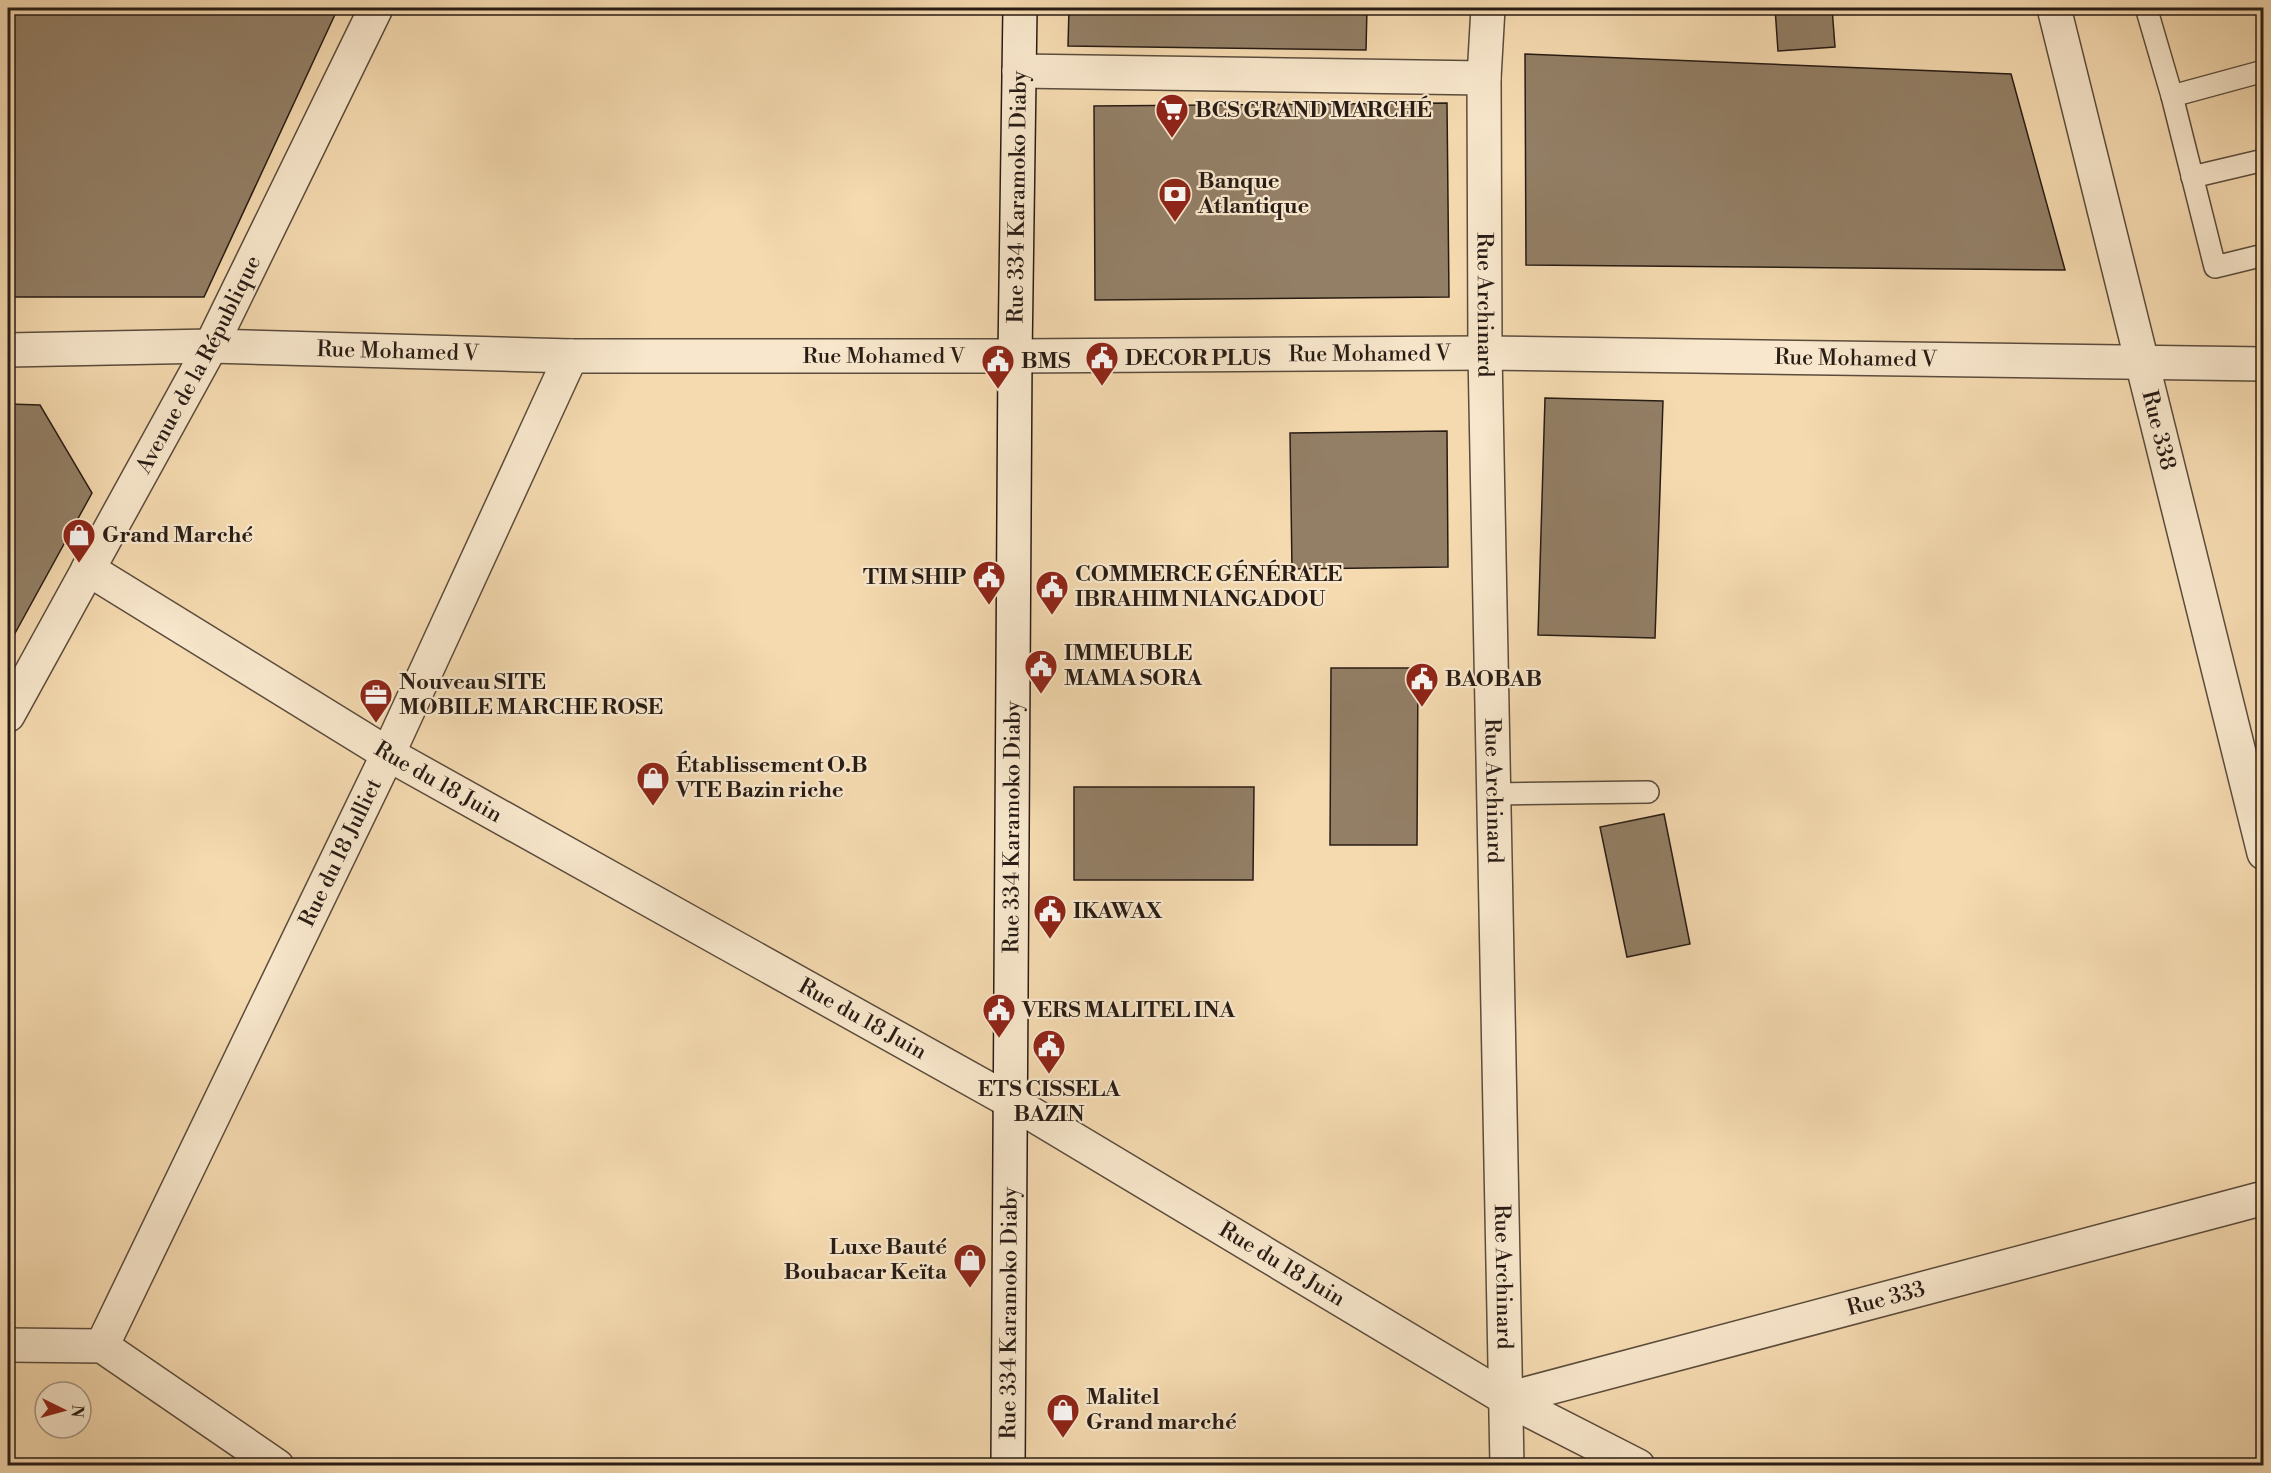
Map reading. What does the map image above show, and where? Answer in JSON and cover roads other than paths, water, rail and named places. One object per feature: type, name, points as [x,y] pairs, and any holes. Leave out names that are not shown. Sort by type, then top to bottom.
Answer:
[{"type":"street","name":"Avenue de la République","points":[[8,716],[211,346],[376,8]]},
{"type":"street","name":"Rue 334 Karamoko Diaby","points":[[1008,1466],[1015,356],[1020,8]]},
{"type":"street","name":"Rue Archinard","points":[[1488,8],[1484,78],[1485,352],[1507,1466]]},
{"type":"street","name":"Rue 338","points":[[2054,8],[2264,852]]},
{"type":"street","points":[[1019,71],[1484,78]]},
{"type":"street","name":"Rue Mohamed V","points":[[8,350],[211,346],[571,356],[1015,356],[1485,352],[2264,364]]},
{"type":"street","name":"Rue du 18 Julliet","points":[[102,1346],[388,754],[571,356]]},
{"type":"street","name":"Rue du 18 Juin","points":[[88,569],[388,754],[1010,1101],[1507,1399],[1638,1466]]},
{"type":"street","name":"Rue 333","points":[[1507,1399],[2264,1198]]},
{"type":"street","points":[[8,1345],[102,1346],[277,1466]]},
{"type":"lane","points":[[2149,8],[2148,14],[2172,96],[2215,267],[2264,255]]},
{"type":"lane","points":[[2172,96],[2264,71]]},
{"type":"lane","points":[[2192,177],[2264,160]]},
{"type":"lane","points":[[1494,794],[1648,792]]},
{"type":"place","name":"BCS GRAND MARCHÉ","points":[[1172,139]]},
{"type":"place","name":"Banque Atlantique","points":[[1175,223]]},
{"type":"place","name":"DECOR PLUS","points":[[1102,387]]},
{"type":"place","name":"BMS","points":[[998,390]]},
{"type":"place","name":"Grand Marché","points":[[79,564]]},
{"type":"place","name":"TIM SHIP","points":[[989,606]]},
{"type":"place","name":"COMMERCE GÉNÉRALE IBRAHIM NIANGADOU","points":[[1052,616]]},
{"type":"place","name":"IMMEUBLE MAMA SORA","points":[[1041,695]]},
{"type":"place","name":"BAOBAB","points":[[1422,708]]},
{"type":"place","name":"Nouveau SITE MOBILE MARCHE ROSE","points":[[376,724]]},
{"type":"place","name":"Établissement O.B VTE Bazin riche","points":[[653,807]]},
{"type":"place","name":"IKAWAX","points":[[1050,940]]},
{"type":"place","name":"VERS MALITEL INA","points":[[999,1039]]},
{"type":"place","name":"ETS CISSELA BAZIN","points":[[1049,1075]]},
{"type":"place","name":"Luxe Bauté Boubacar Keïta","points":[[970,1289]]},
{"type":"place","name":"Malitel Grand marché","points":[[1063,1439]]}]
